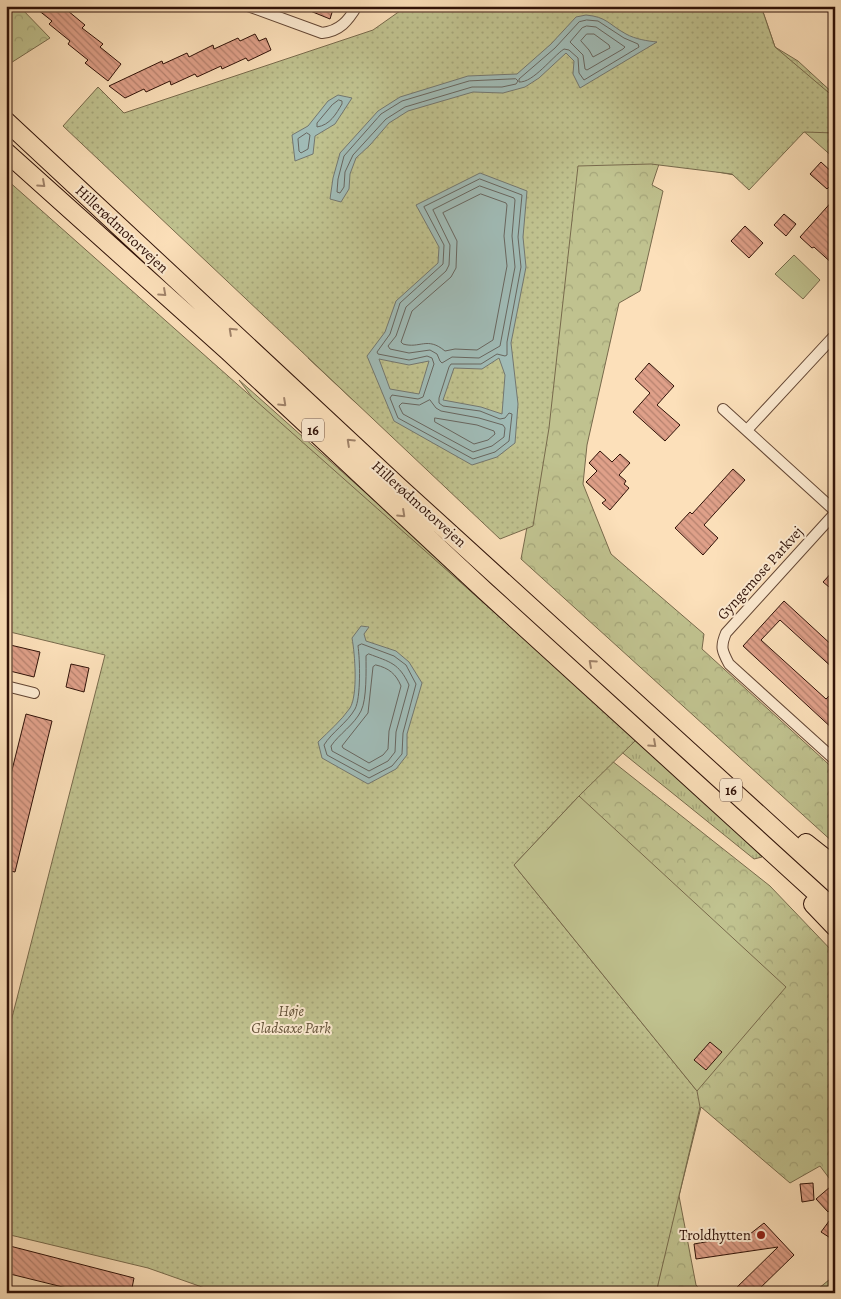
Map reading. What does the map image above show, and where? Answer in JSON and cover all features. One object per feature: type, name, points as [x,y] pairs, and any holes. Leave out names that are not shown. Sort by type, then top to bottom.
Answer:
[{"type":"highway","name":"Hillerødmotorvejen","points":[[6,121],[399,487],[835,884]]},
{"type":"highway","name":"Hillerødmotorvejen","points":[[6,152],[228,351],[485,591],[835,910]]},
{"type":"highway","points":[[628,696],[835,866]]},
{"type":"highway","points":[[728,812],[835,927]]},
{"type":"street","points":[[248,6],[259,8],[322,33],[332,32],[342,27],[350,19],[357,6]]},
{"type":"street","points":[[747,430],[835,335]]},
{"type":"street","name":"Gyngemose Parkvej","points":[[723,409],[835,512],[726,633],[722,642],[723,653],[729,664],[835,760]]},
{"type":"street","points":[[6,686],[34,693]]},
{"type":"green space","points":[[6,6],[19,6],[50,38],[6,66]]},
{"type":"green space","points":[[407,6],[761,6],[775,47],[835,98],[835,133],[804,132],[749,190],[732,174],[651,164],[578,166],[549,428],[533,526],[500,539],[63,126],[98,87],[124,113],[373,30]]},
{"type":"green space","points":[[761,6],[775,47],[798,61],[835,95],[835,159],[763,95],[734,175],[660,161],[652,185],[663,191],[640,291],[619,303],[587,445],[583,484],[611,554],[704,634],[702,649],[835,770],[835,844],[521,559],[537,474],[356,403],[308,358],[355,305],[526,211]]},
{"type":"green space","name":"Høje Gladsaxe Park","points":[[6,179],[637,739],[579,796],[514,865],[697,1091],[700,1107],[656,1293],[219,1293],[148,1268],[6,1234],[6,1041],[105,655],[6,631]]},
{"type":"green space","points":[[794,255],[820,280],[803,299],[775,274]]},
{"type":"green space","points":[[239,380],[652,750],[762,857],[754,859],[598,733],[322,490]]},
{"type":"green space","points":[[607,757],[770,886],[835,954],[835,1186],[820,1166],[790,1183],[701,1107],[679,1196],[696,1285],[703,1293],[656,1293],[660,1274],[419,834]]},
{"type":"green space","points":[[579,796],[786,987],[697,1091],[514,865]]},
{"type":"green space","points":[[835,1275],[835,1293],[813,1293]]},
{"type":"water","points":[[586,15],[603,19],[633,37],[657,42],[580,88],[573,74],[574,61],[566,53],[539,78],[525,87],[503,93],[473,92],[408,111],[389,123],[356,158],[350,174],[349,189],[341,202],[330,199],[333,178],[340,153],[378,111],[400,97],[468,76],[517,74],[551,44],[576,17]]},
{"type":"water","points":[[338,95],[352,98],[335,124],[315,136],[313,154],[295,161],[292,135],[308,126],[328,101]]},
{"type":"water","points":[[480,173],[527,191],[523,237],[526,267],[511,343],[518,404],[515,443],[497,457],[472,465],[394,421],[367,356],[385,332],[396,301],[438,263],[439,247],[416,205]],"holes":[[[499,358],[505,375],[502,414],[481,407],[443,400],[454,368],[482,369]],[[379,359],[409,365],[429,361],[419,394],[390,389]]]},
{"type":"water","points":[[361,626],[369,627],[364,634],[366,641],[396,651],[409,662],[422,683],[407,734],[407,755],[396,769],[368,784],[322,758],[318,742],[343,717],[353,702],[355,674],[352,638]]},
{"type":"building","points":[[33,6],[62,6],[85,25],[82,28],[103,44],[100,47],[121,64],[108,81],[85,63],[88,60],[68,44],[70,41],[49,24],[52,21]]},
{"type":"building","points":[[298,6],[334,6],[330,19]]},
{"type":"building","points":[[255,34],[259,41],[266,38],[271,50],[248,61],[246,58],[222,69],[221,66],[197,77],[195,74],[171,85],[170,81],[146,92],[144,89],[125,98],[109,86],[162,61],[163,64],[187,53],[189,57],[213,45],[214,49],[238,38],[240,41]]},
{"type":"building","points":[[821,162],[835,175],[835,181],[827,189],[810,174]]},
{"type":"building","points":[[835,198],[835,266],[800,237]]},
{"type":"building","points":[[784,214],[796,224],[786,236],[774,225]]},
{"type":"building","points":[[745,226],[763,243],[749,258],[731,241]]},
{"type":"building","points":[[649,363],[674,386],[657,405],[680,425],[665,441],[633,412],[650,393],[635,379]]},
{"type":"building","points":[[600,451],[612,462],[620,454],[630,463],[619,475],[626,481],[624,484],[629,488],[610,510],[602,503],[606,500],[586,482],[597,471],[589,463]]},
{"type":"building","points":[[733,469],[745,480],[704,525],[718,538],[703,555],[675,528],[690,512],[692,514]]},
{"type":"building","points":[[835,569],[835,592],[823,582]]},
{"type":"building","points":[[784,601],[835,648],[835,670],[780,620],[761,640],[826,699],[835,690],[835,731],[743,646]]},
{"type":"building","points":[[6,644],[40,652],[34,677],[6,670]]},
{"type":"building","points":[[71,664],[89,668],[84,692],[66,687]]},
{"type":"building","points":[[26,714],[52,721],[15,872],[6,870],[6,794]]},
{"type":"building","points":[[710,1042],[722,1052],[706,1070],[694,1060]]},
{"type":"building","points":[[813,1183],[814,1200],[802,1202],[800,1184]]},
{"type":"building","points":[[830,1187],[835,1194],[835,1206],[828,1212],[816,1199]]},
{"type":"building","points":[[835,1213],[835,1241],[821,1232]]},
{"type":"building","points":[[764,1223],[794,1255],[755,1293],[731,1293],[778,1247],[696,1259],[694,1244],[750,1234]]},
{"type":"building","points":[[6,1245],[134,1278],[131,1293],[87,1293],[6,1273]]},
{"type":"place","name":"Troldhytten","points":[[761,1235]]}]
